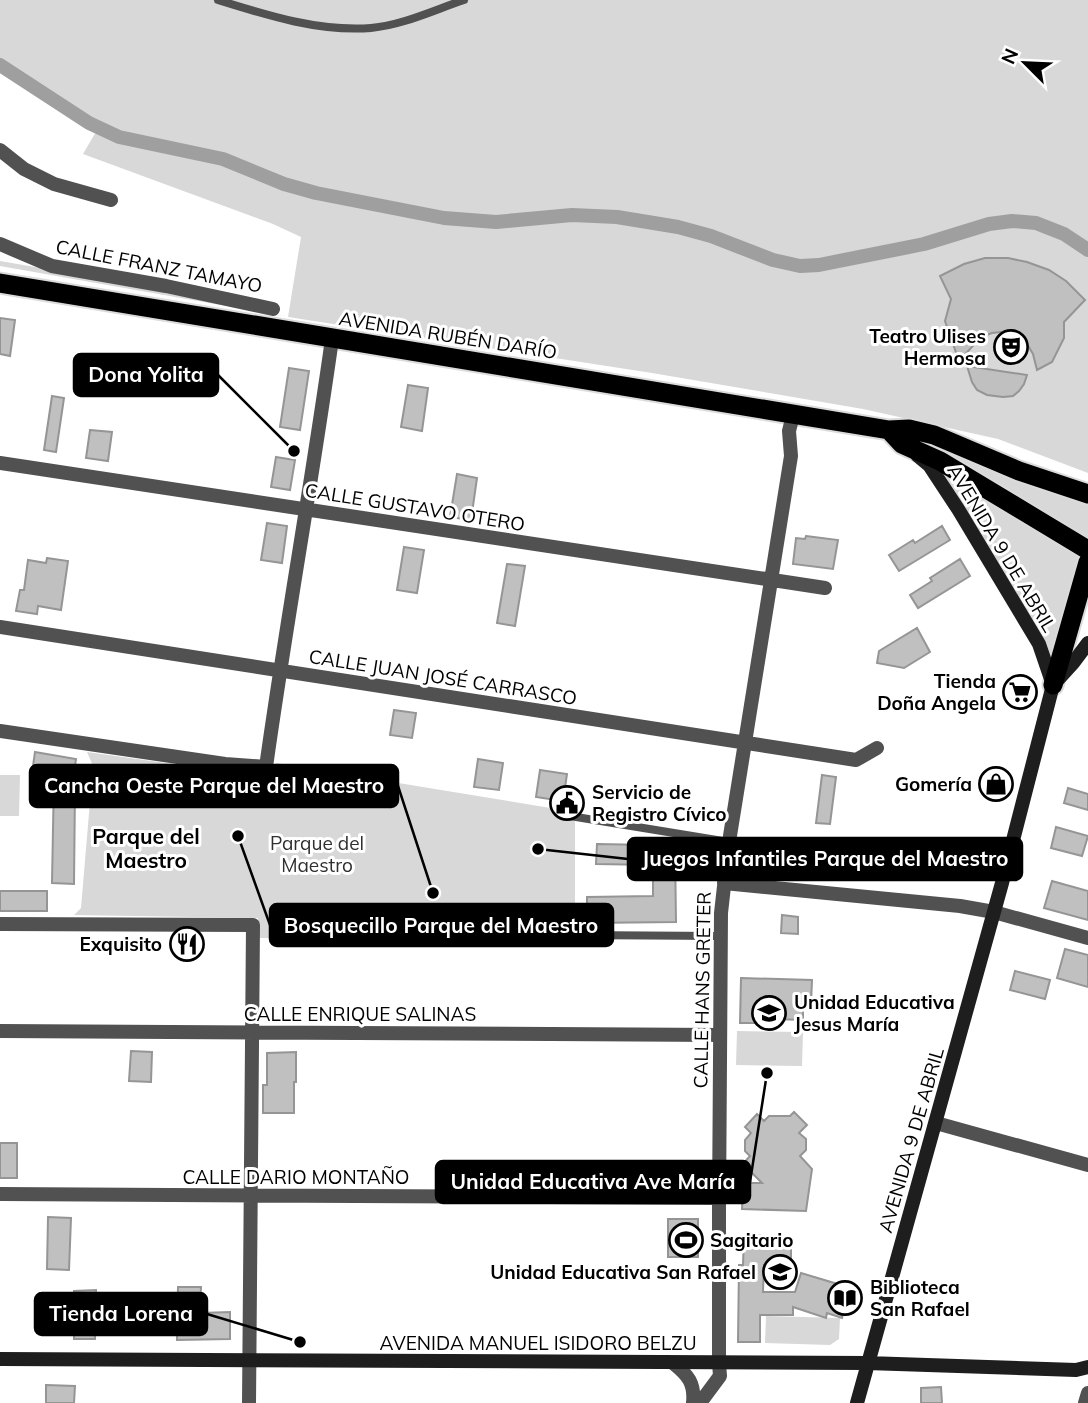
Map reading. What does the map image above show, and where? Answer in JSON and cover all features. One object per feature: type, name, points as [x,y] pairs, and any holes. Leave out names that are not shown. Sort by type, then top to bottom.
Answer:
[{"type":"highway","name":"AVENIDA RUBÉN DARÍO","points":[[0,283],[793,415],[895,437],[1088,550]]},
{"type":"highway","name":"AVENIDA RUBÉN DARÍO","points":[[895,437],[909,429],[934,435],[1019,471],[1088,494]]},
{"type":"highway","points":[[1053,685],[1088,562]]},
{"type":"main road","name":"AVENIDA 9 DE ABRIL","points":[[895,437],[929,465],[958,509],[1039,644],[1053,685]]},
{"type":"main road","name":"AVENIDA 9 DE ABRIL","points":[[857,1403],[994,912],[1053,685],[1088,643]]},
{"type":"main road","name":"AVENIDA MANUEL ISIDORO BELZU","points":[[0,1359],[867,1363],[1084,1372]]},
{"type":"street","points":[[0,150],[24,169],[54,184],[111,200]]},
{"type":"street","name":"CALLE FRANZ TAMAYO","points":[[0,244],[52,265],[272,309]]},
{"type":"street","points":[[0,731],[225,764],[266,767],[332,339]]},
{"type":"street","name":"CALLE HANS GRETER","points":[[719,1363],[721,913],[729,842],[791,456],[789,431],[793,415]]},
{"type":"street","name":"CALLE GUSTAVO OTERO","points":[[0,463],[825,588]]},
{"type":"street","name":"CALLE JUAN JOSÉ CARRASCO","points":[[0,627],[856,760],[877,748]]},
{"type":"street","points":[[724,883],[960,906],[994,912],[1088,938]]},
{"type":"street","points":[[0,924],[253,926],[249,1403]]},
{"type":"street","name":"CALLE ENRIQUE SALINAS","points":[[0,1031],[720,1035]]},
{"type":"street","points":[[936,1124],[1088,1165]]},
{"type":"street","name":"CALLE DARIO MONTAÑO","points":[[0,1194],[719,1198]]},
{"type":"street","points":[[673,1363],[688,1377],[694,1388],[693,1403]]},
{"type":"street","points":[[700,1403],[720,1376],[719,1363]]},
{"type":"street","points":[[1085,1403],[1088,1393]]},
{"type":"lane","points":[[218,0],[300,23],[348,28],[372,28],[400,22],[464,0]]},
{"type":"lane","points":[[570,816],[729,842]]},
{"type":"lane","points":[[570,935],[721,936]]},
{"type":"green space","points":[[0,0],[1088,0],[1088,473],[998,439],[863,409],[652,373],[288,317],[301,237],[273,224],[83,154],[100,125],[0,59]]},
{"type":"green space","points":[[0,261],[108,280],[288,317],[0,266]]},
{"type":"green space","points":[[915,438],[1088,504],[1088,540],[950,456]]},
{"type":"green space","points":[[942,473],[1083,555],[1053,661]]},
{"type":"green space","name":"Parque del Maestro","points":[[87,752],[273,778],[276,763],[575,812],[575,940],[259,938],[258,918],[74,915],[81,908],[93,766]]},
{"type":"green space","points":[[0,775],[20,775],[19,816],[0,816]]},
{"type":"green space","points":[[737,1031],[803,1032],[802,1066],[736,1065]]},
{"type":"green space","points":[[766,1316],[840,1318],[839,1339],[830,1345],[765,1343]]},
{"type":"building","points":[[985,258],[1008,258],[1049,270],[1066,281],[1085,300],[1064,322],[1064,338],[1052,362],[1037,370],[1027,344],[1018,337],[1001,332],[981,337],[959,361],[945,321],[951,299],[940,276],[964,264]]},
{"type":"building","points":[[0,318],[15,320],[10,356],[0,354]]},
{"type":"building","points":[[967,366],[1027,375],[1024,384],[1013,396],[987,395],[977,390]]},
{"type":"building","points":[[289,368],[309,371],[300,430],[280,427]]},
{"type":"building","points":[[408,385],[428,388],[422,431],[401,427]]},
{"type":"building","points":[[52,396],[64,398],[56,452],[44,450]]},
{"type":"building","points":[[90,430],[112,432],[108,461],[86,458]]},
{"type":"building","points":[[276,457],[295,460],[290,490],[271,487]]},
{"type":"building","points":[[457,474],[477,478],[471,520],[450,517]]},
{"type":"building","points":[[267,523],[287,526],[282,563],[261,560]]},
{"type":"building","points":[[942,526],[950,540],[899,571],[889,555]]},
{"type":"building","points":[[806,536],[838,540],[833,569],[793,564],[796,538],[805,539]]},
{"type":"building","points":[[404,547],[424,550],[417,593],[397,590]]},
{"type":"building","points":[[47,558],[68,561],[61,610],[38,606],[37,614],[16,611],[20,590],[24,590],[28,560],[46,563]]},
{"type":"building","points":[[960,559],[970,576],[918,608],[910,595],[932,581],[930,578]]},
{"type":"building","points":[[507,564],[525,566],[515,626],[497,623]]},
{"type":"building","points":[[917,628],[930,652],[904,668],[877,663],[879,651]]},
{"type":"building","points":[[394,710],[416,713],[412,738],[390,735]]},
{"type":"building","points":[[35,752],[76,759],[72,788],[75,788],[74,884],[52,883],[54,776],[32,773]]},
{"type":"building","points":[[478,759],[503,763],[499,790],[474,787]]},
{"type":"building","points":[[540,770],[567,774],[563,801],[536,797]]},
{"type":"building","points":[[822,775],[836,777],[830,824],[816,823]]},
{"type":"building","points":[[1068,788],[1088,794],[1088,810],[1064,803]]},
{"type":"building","points":[[1056,827],[1088,836],[1082,856],[1051,848]]},
{"type":"building","points":[[597,844],[675,848],[676,922],[587,923],[587,897],[653,896],[653,865],[596,864]]},
{"type":"building","points":[[1052,881],[1088,891],[1088,920],[1044,908]]},
{"type":"building","points":[[0,891],[47,891],[47,911],[0,911]]},
{"type":"building","points":[[782,915],[798,917],[798,934],[781,933]]},
{"type":"building","points":[[1065,949],[1088,955],[1088,987],[1057,978]]},
{"type":"building","points":[[1015,971],[1050,980],[1045,999],[1010,990]]},
{"type":"building","points":[[741,978],[812,980],[811,1004],[803,1004],[803,1020],[773,1019],[773,1023],[740,1023]]},
{"type":"building","points":[[131,1051],[152,1052],[151,1082],[129,1081]]},
{"type":"building","points":[[296,1052],[294,1113],[263,1113],[263,1085],[267,1085],[267,1053]]},
{"type":"building","points":[[794,1112],[807,1125],[799,1133],[806,1139],[806,1150],[800,1156],[812,1169],[806,1211],[742,1209],[743,1183],[762,1183],[743,1164],[750,1156],[745,1151],[745,1140],[751,1133],[745,1127],[757,1114],[764,1121],[769,1116],[790,1116]]},
{"type":"building","points":[[0,1143],[17,1143],[17,1178],[0,1178]]},
{"type":"building","points":[[48,1217],[71,1218],[69,1270],[47,1269]]},
{"type":"building","points":[[668,1219],[698,1219],[698,1257],[668,1257]]},
{"type":"building","points":[[744,1235],[791,1236],[791,1265],[764,1265],[763,1292],[795,1292],[801,1273],[851,1288],[842,1318],[827,1313],[826,1318],[793,1307],[793,1315],[760,1315],[760,1342],[738,1342],[739,1265],[743,1265]]},
{"type":"building","points":[[178,1287],[201,1287],[200,1313],[230,1312],[230,1339],[177,1340]]},
{"type":"building","points":[[96,1290],[95,1339],[74,1339],[74,1291]]},
{"type":"building","points":[[46,1385],[75,1386],[74,1403],[46,1403]]},
{"type":"building","points":[[941,1387],[942,1403],[921,1403],[921,1388]]},
{"type":"waterway","points":[[0,65],[89,123],[119,137],[223,159],[284,184],[316,193],[444,218],[496,222],[572,215],[617,217],[678,227],[711,236],[773,260],[800,266],[819,265],[924,244],[989,224],[1012,221],[1036,223],[1064,234],[1088,250]]},
{"type":"place","name":"Teatro Ulises Hermosa","points":[[1011,347]]},
{"type":"place","name":"Dona Yolita","points":[[294,451]]},
{"type":"place","name":"Tienda Doña Angela","points":[[1020,692]]},
{"type":"place","name":"Gomería","points":[[996,784]]},
{"type":"place","name":"Servicio de Registro Cívico","points":[[567,803]]},
{"type":"place","name":"Bosquecillo Parque del Maestro","points":[[238,836]]},
{"type":"place","name":"Juegos Infantiles Parque del Maestro","points":[[538,849]]},
{"type":"place","name":"Cancha Oeste Parque del Maestro","points":[[433,893]]},
{"type":"place","name":"Exquisito","points":[[187,944]]},
{"type":"place","name":"Unidad Educativa Jesus María","points":[[769,1013]]},
{"type":"place","name":"Unidad Educativa Ave María","points":[[767,1073]]},
{"type":"place","name":"Sagitario","points":[[686,1240]]},
{"type":"place","name":"Unidad Educativa San Rafael","points":[[780,1272]]},
{"type":"place","name":"Biblioteca San Rafael","points":[[845,1298]]},
{"type":"place","name":"Tienda Lorena","points":[[300,1342]]},
{"type":"district","name":"Parque del Maestro","points":[[146,848]]}]
